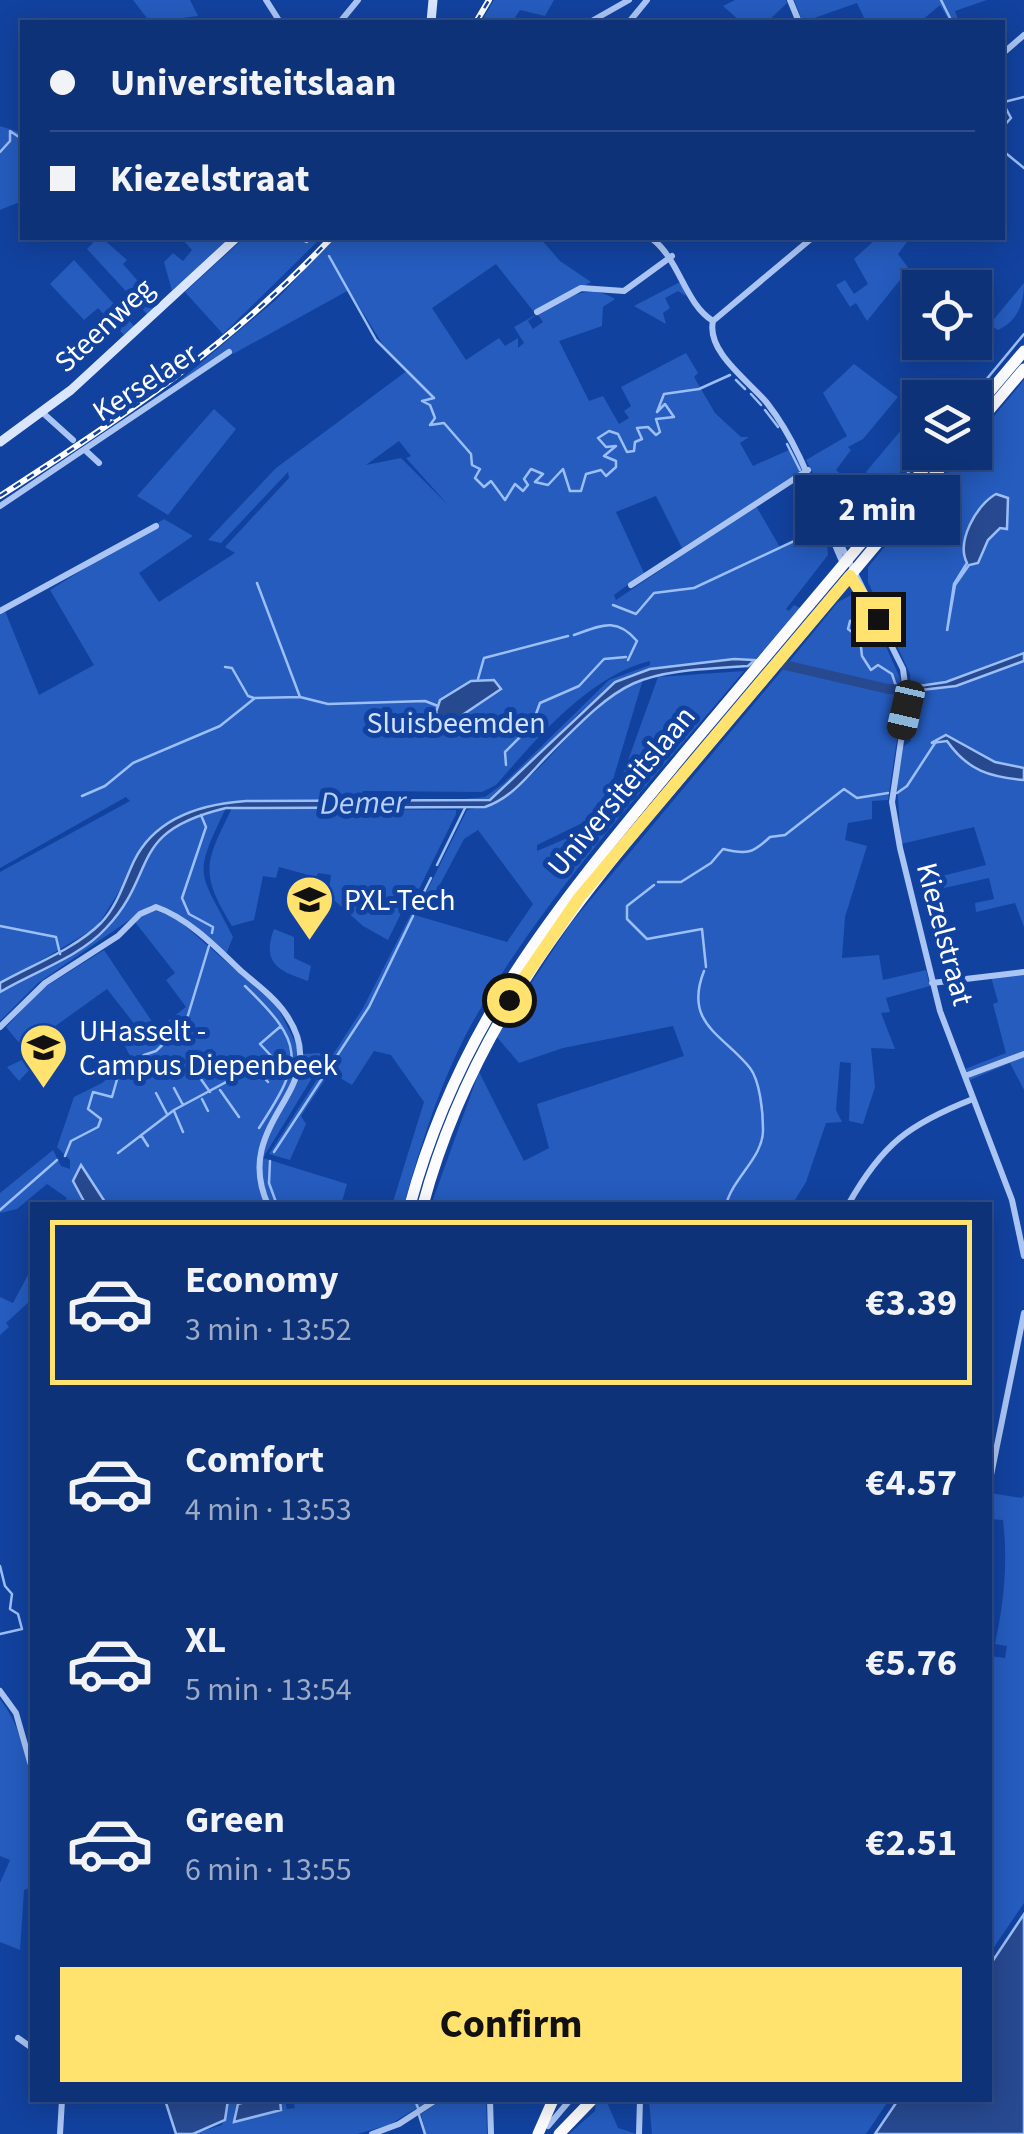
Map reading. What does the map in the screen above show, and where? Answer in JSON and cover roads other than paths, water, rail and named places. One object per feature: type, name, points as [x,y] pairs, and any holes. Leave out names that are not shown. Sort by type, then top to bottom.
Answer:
[{"type":"highway","points":[[992,389],[1024,351]]},
{"type":"highway","points":[[992,407],[1024,369]]},
{"type":"highway","name":"Universiteitslaan","points":[[850,567],[924,470]]},
{"type":"highway","name":"Universiteitslaan","points":[[411,1202],[446,1100],[481,1038],[552,934],[703,741],[938,470]]},
{"type":"highway","name":"Universiteitslaan","points":[[424,1202],[481,1038]]},
{"type":"highway","points":[[548,2131],[554,2102]]},
{"type":"highway","points":[[548,2131],[589,2102]]},
{"type":"main road","name":"Steenweg","points":[[0,442],[43,413],[234,240]]},
{"type":"street","points":[[342,20],[358,0]]},
{"type":"street","points":[[594,20],[629,0]]},
{"type":"street","points":[[631,20],[647,0]]},
{"type":"street","points":[[1005,51],[1024,35]]},
{"type":"street","name":"Kiezelstraat","points":[[653,240],[672,256],[700,311],[714,321],[712,331],[720,347],[777,418],[808,470],[906,682],[892,802],[932,983],[1012,1200],[1024,1256]]},
{"type":"street","points":[[714,321],[810,240]]},
{"type":"street","points":[[537,312],[581,288],[624,291],[672,256]]},
{"type":"street","name":"Kerselaer","points":[[0,506],[229,352]]},
{"type":"street","name":"Kerselaer","points":[[43,413],[73,440]]},
{"type":"street","name":"Kerselaer","points":[[85,450],[99,463]]},
{"type":"street","points":[[631,586],[808,470]]},
{"type":"street","points":[[0,611],[156,526]]},
{"type":"street","points":[[0,1026],[45,982],[118,936],[140,914],[156,907],[177,917],[287,1015],[299,1054],[291,1092],[262,1137],[258,1154],[258,1176],[267,1202]]},
{"type":"street","points":[[932,983],[1024,972]]},
{"type":"street","points":[[965,1076],[1024,1054]]},
{"type":"street","points":[[850,1202],[891,1143],[917,1124],[973,1099]]},
{"type":"street","points":[[992,1469],[1018,1322],[1024,1313]]},
{"type":"street","points":[[0,1691],[16,1713],[30,1762]]},
{"type":"street","points":[[18,2038],[30,2047]]},
{"type":"street","points":[[60,2134],[62,2102]]},
{"type":"street","points":[[372,2134],[399,2124],[433,2102]]},
{"type":"street","points":[[490,2102],[490,2134]]},
{"type":"street","points":[[548,2131],[569,2102]]},
{"type":"street","points":[[639,2134],[640,2102]]},
{"type":"water","points":[[996,494],[1008,498],[1007,529],[1000,528],[988,540],[978,563],[969,565],[955,585],[947,631],[954,584],[967,563],[966,535],[975,515]]},
{"type":"water","points":[[1024,653],[1024,661],[956,686],[912,691],[912,687],[946,682]]},
{"type":"water","name":"Demer","points":[[755,660],[748,666],[654,676],[614,694],[518,787],[485,807],[226,808],[194,818],[158,842],[122,908],[95,938],[70,956],[0,992],[0,983],[66,949],[101,923],[143,846],[181,816],[246,801],[490,800],[615,682],[650,669]]},
{"type":"water","points":[[494,680],[501,689],[452,722],[441,721],[436,712],[440,700],[471,681]]},
{"type":"water","points":[[946,735],[995,762],[1024,768],[1024,780],[981,771],[947,741],[931,743]]},
{"type":"water","points":[[81,1165],[105,1202],[84,1202],[73,1181]]},
{"type":"water","points":[[1024,1914],[1024,2134],[875,2134],[897,2102],[992,2102],[992,1962]]},
{"type":"water","points":[[166,2102],[228,2102],[225,2120],[193,2134],[176,2134]]},
{"type":"water","points":[[280,2102],[281,2110],[234,2122],[238,2104]]},
{"type":"waterway","points":[[941,0],[951,20]]},
{"type":"waterway","points":[[1005,102],[1024,97]]},
{"type":"waterway","points":[[1005,107],[1011,118],[1005,125]]},
{"type":"waterway","points":[[0,152],[10,141],[10,131],[20,138]]},
{"type":"waterway","points":[[1005,152],[1024,168]]},
{"type":"waterway","points":[[302,240],[307,242]]},
{"type":"waterway","points":[[329,256],[376,340],[434,398],[422,401],[430,405],[435,418],[430,425],[444,423],[471,454],[472,465],[480,469],[475,478],[484,487],[491,481],[505,500],[515,484],[523,491],[528,485],[524,479],[531,469],[543,474],[535,482],[548,485],[563,469],[570,491],[581,491],[586,474],[601,470],[606,476],[616,467],[616,461],[604,456],[616,446],[606,447],[598,438],[609,431],[618,434],[627,452],[634,451],[635,442],[642,439],[637,428],[648,427],[656,435],[660,432],[656,419],[674,417],[665,404],[657,412],[664,394],[699,389],[730,375]]},
{"type":"waterway","points":[[986,380],[1024,334]]},
{"type":"waterway","points":[[736,380],[745,389]]},
{"type":"waterway","points":[[751,394],[761,405]]},
{"type":"waterway","points":[[765,410],[778,427]]},
{"type":"waterway","points":[[787,444],[800,470]]},
{"type":"waterway","points":[[868,522],[910,470]]},
{"type":"waterway","points":[[804,478],[819,514]]},
{"type":"waterway","points":[[613,605],[636,614],[654,593],[694,588],[824,527]]},
{"type":"waterway","points":[[257,583],[300,697],[328,704],[425,701],[438,706]]},
{"type":"waterway","points":[[861,607],[865,617],[850,621],[848,629],[860,638],[862,656],[871,670],[878,665],[892,674],[897,689]]},
{"type":"waterway","points":[[574,635],[607,625],[622,628],[637,641],[628,660]]},
{"type":"waterway","points":[[478,679],[484,658],[568,636]]},
{"type":"waterway","points":[[506,765],[505,752],[532,725],[540,703],[579,686],[604,659],[626,657]]},
{"type":"waterway","name":"Demer","points":[[785,665],[888,689],[916,690]]},
{"type":"waterway","points":[[225,667],[232,668],[248,696],[254,698]]},
{"type":"waterway","points":[[82,796],[105,786],[133,763],[220,726],[255,698],[300,697]]},
{"type":"waterway","points":[[897,793],[907,786],[937,740]]},
{"type":"waterway","points":[[658,882],[681,882],[711,863],[723,849],[749,851],[770,837],[785,835],[844,789],[857,798],[888,793]]},
{"type":"waterway","points":[[437,865],[465,808]]},
{"type":"waterway","points":[[201,815],[206,827],[182,898],[189,914],[213,927],[212,933]]},
{"type":"waterway","points":[[417,906],[431,878]]},
{"type":"waterway","points":[[654,885],[627,906],[627,919],[647,939],[702,929],[706,967]]},
{"type":"waterway","points":[[274,1152],[369,1007],[413,916]]},
{"type":"waterway","points":[[0,926],[56,937],[60,954]]},
{"type":"waterway","points":[[65,1156],[71,1141],[98,1127],[101,1119],[88,1109],[93,1092],[112,1097],[118,1076],[134,1071],[144,1055],[156,1051],[186,1022],[209,946]]},
{"type":"waterway","points":[[704,971],[699,989],[702,1016],[750,1068],[759,1089],[762,1114],[759,1149],[727,1202]]},
{"type":"waterway","points":[[245,986],[279,1023],[291,1053],[284,1085],[259,1128]]},
{"type":"waterway","points":[[281,1026],[260,1044],[289,1075]]},
{"type":"waterway","points":[[118,1153],[174,1110],[271,1058]]},
{"type":"waterway","points":[[191,1065],[210,1092]]},
{"type":"waterway","points":[[256,1069],[268,1082]]},
{"type":"waterway","points":[[174,1088],[183,1105]]},
{"type":"waterway","points":[[220,1090],[239,1117]]},
{"type":"waterway","points":[[156,1093],[167,1114]]},
{"type":"waterway","points":[[202,1099],[208,1111]]},
{"type":"waterway","points":[[174,1111],[183,1132]]},
{"type":"waterway","points":[[141,1135],[148,1146]]},
{"type":"waterway","points":[[0,1210],[57,1160]]},
{"type":"waterway","points":[[270,1161],[269,1183],[276,1202]]},
{"type":"waterway","points":[[0,1566],[5,1586],[12,1594],[10,1609],[18,1614],[22,1629],[0,1634]]},
{"type":"waterway","points":[[416,2102],[418,2108]]},
{"type":"waterway","points":[[419,2115],[425,2134]]},
{"type":"railway","points":[[477,20],[489,0]]},
{"type":"railway","points":[[0,496],[174,378],[254,312],[329,240]]},
{"type":"place","name":"PXL-Tech","points":[[309,942]]},
{"type":"place","name":"UHasselt - Campus Diepenbeek","points":[[44,1090]]},
{"type":"park label","name":"Sluisbeemden","points":[[456,723]]}]
